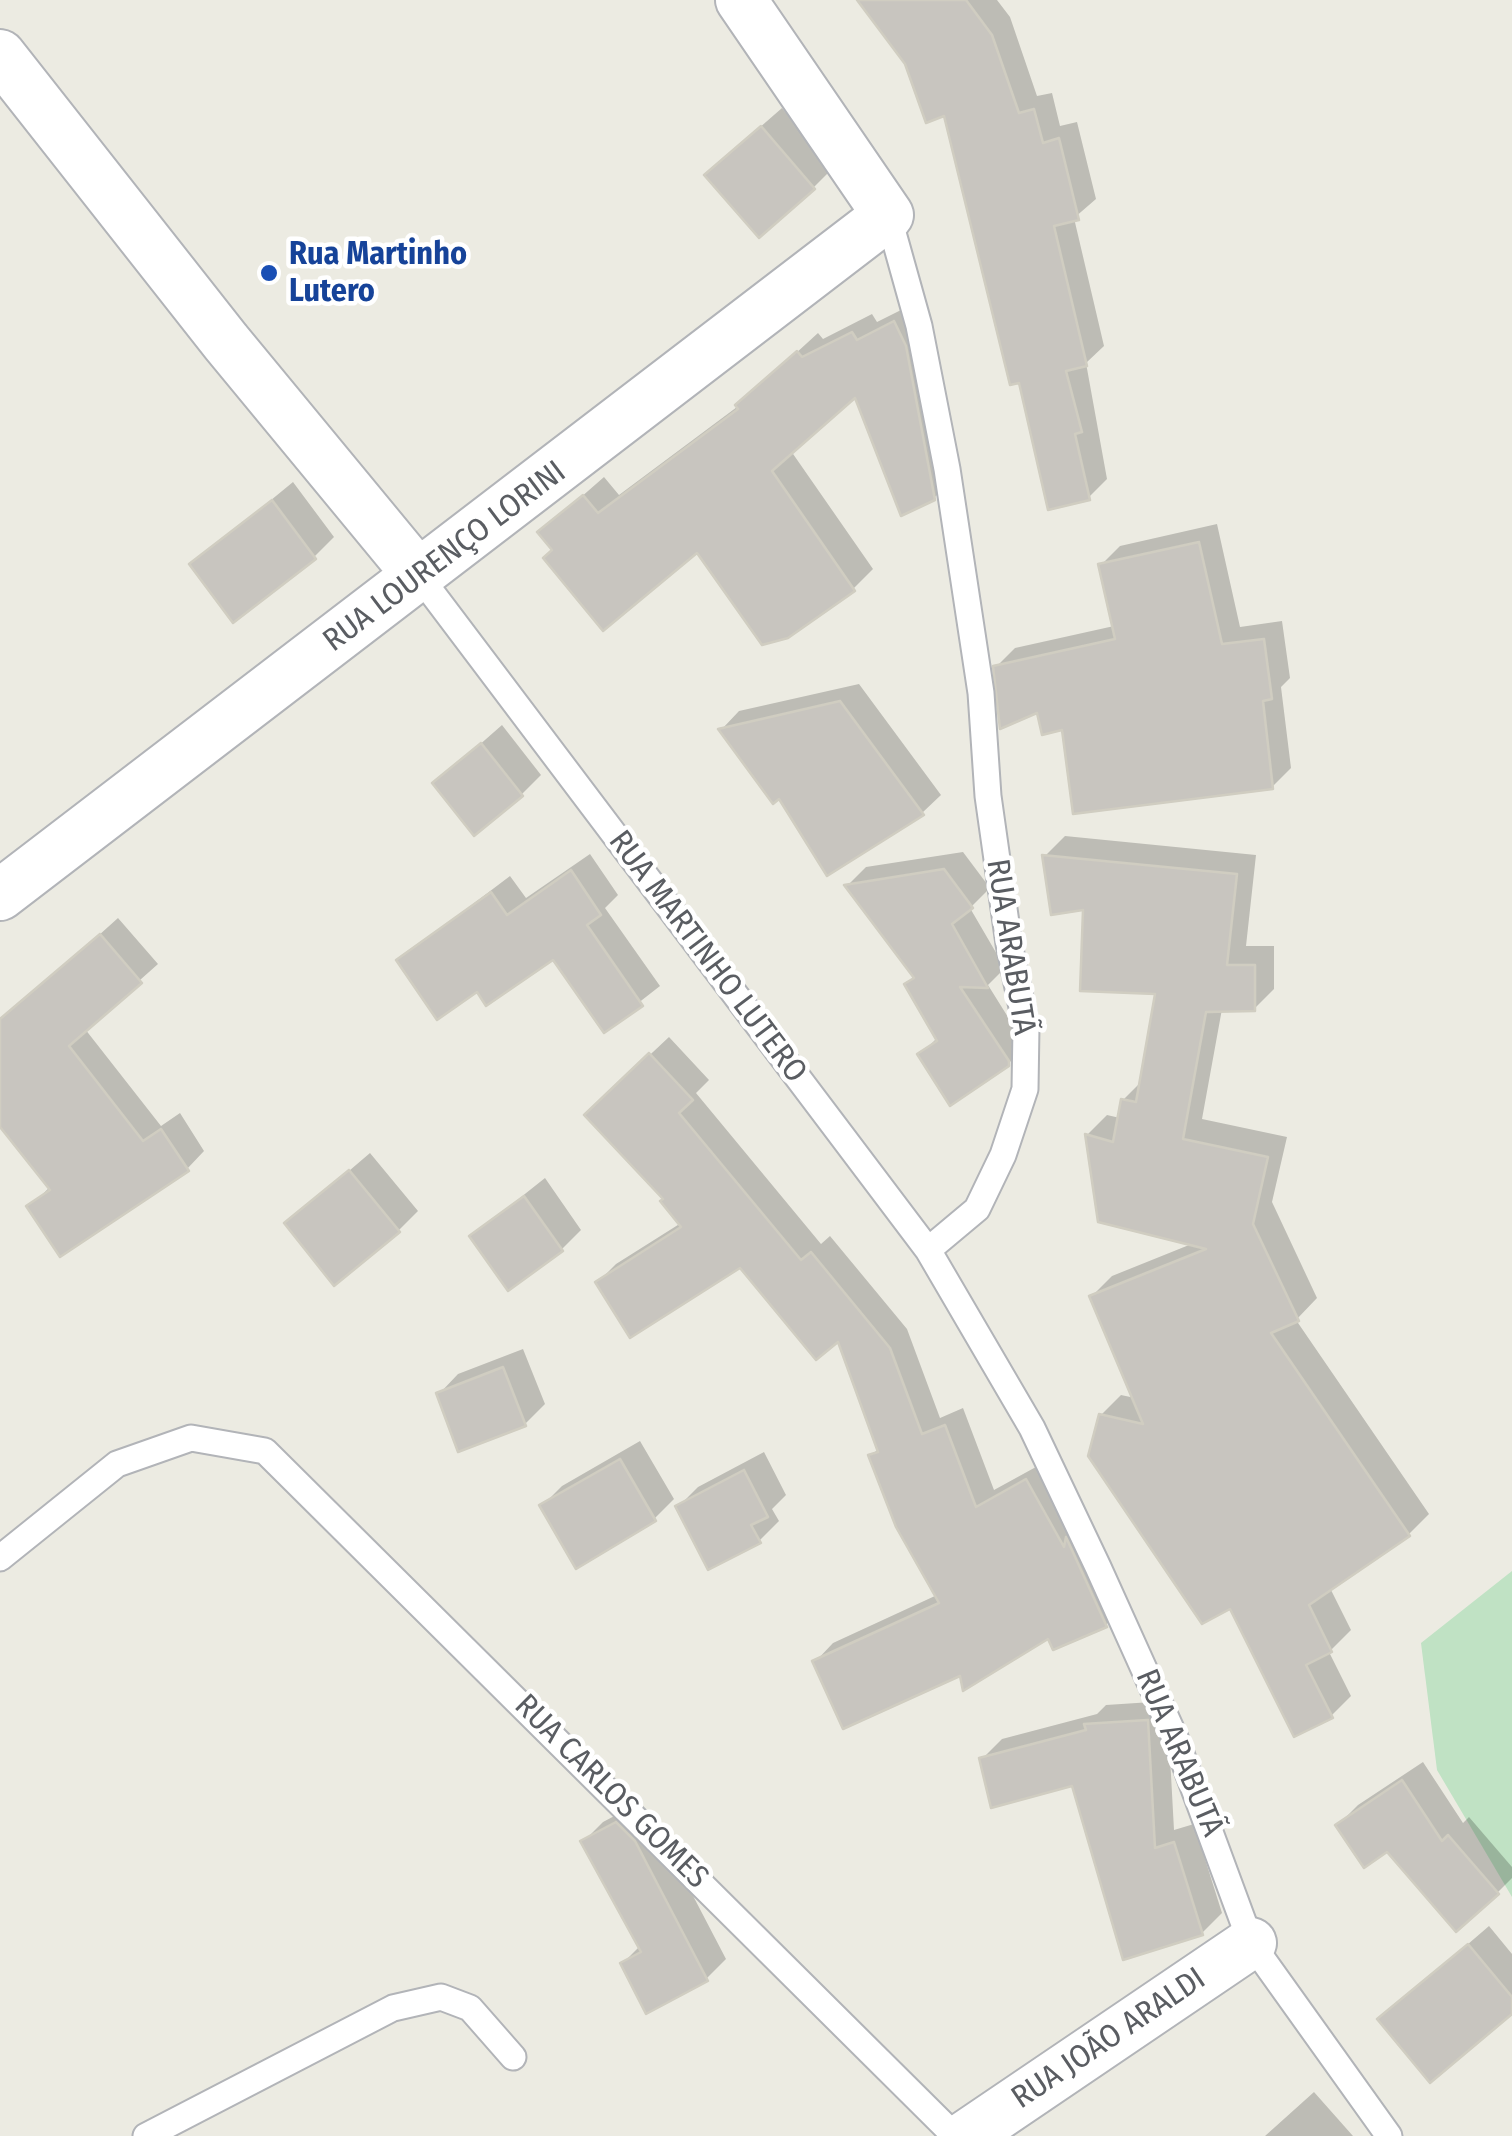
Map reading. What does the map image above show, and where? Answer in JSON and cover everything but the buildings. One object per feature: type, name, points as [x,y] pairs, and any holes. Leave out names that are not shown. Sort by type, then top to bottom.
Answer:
[{"type":"street","points":[[741,0],[888,215]]},
{"type":"street","name":"RUA MARTINHO LUTERO","points":[[0,56],[420,577]]},
{"type":"street","name":"RUA LOURENÇO LORINI","points":[[0,895],[888,215]]},
{"type":"street","name":"RUA JOÃO ARALDI","points":[[966,2136],[1251,1943]]},
{"type":"lane","name":"RUA ARABUTÃ","points":[[888,215],[919,326],[947,469],[981,693],[988,796],[1026,1027],[1025,1089],[1002,1155],[977,1208],[928,1250],[1032,1428],[1098,1567],[1176,1740],[1251,1943]]},
{"type":"lane","name":"RUA MARTINHO LUTERO","points":[[420,577],[928,1250]]},
{"type":"lane","name":"RUA CARLOS GOMES","points":[[0,1558],[117,1464],[191,1438],[265,1451],[954,2136]]},
{"type":"lane","points":[[1251,1943],[1389,2136]]},
{"type":"lane","points":[[146,2136],[393,2008],[441,1996],[470,2008],[513,2057]]},
{"type":"green space","points":[[1512,1571],[1512,1897],[1437,1770],[1421,1643]]},
{"type":"place","name":"Rua Martinho Lutero","points":[[269,273]]}]
